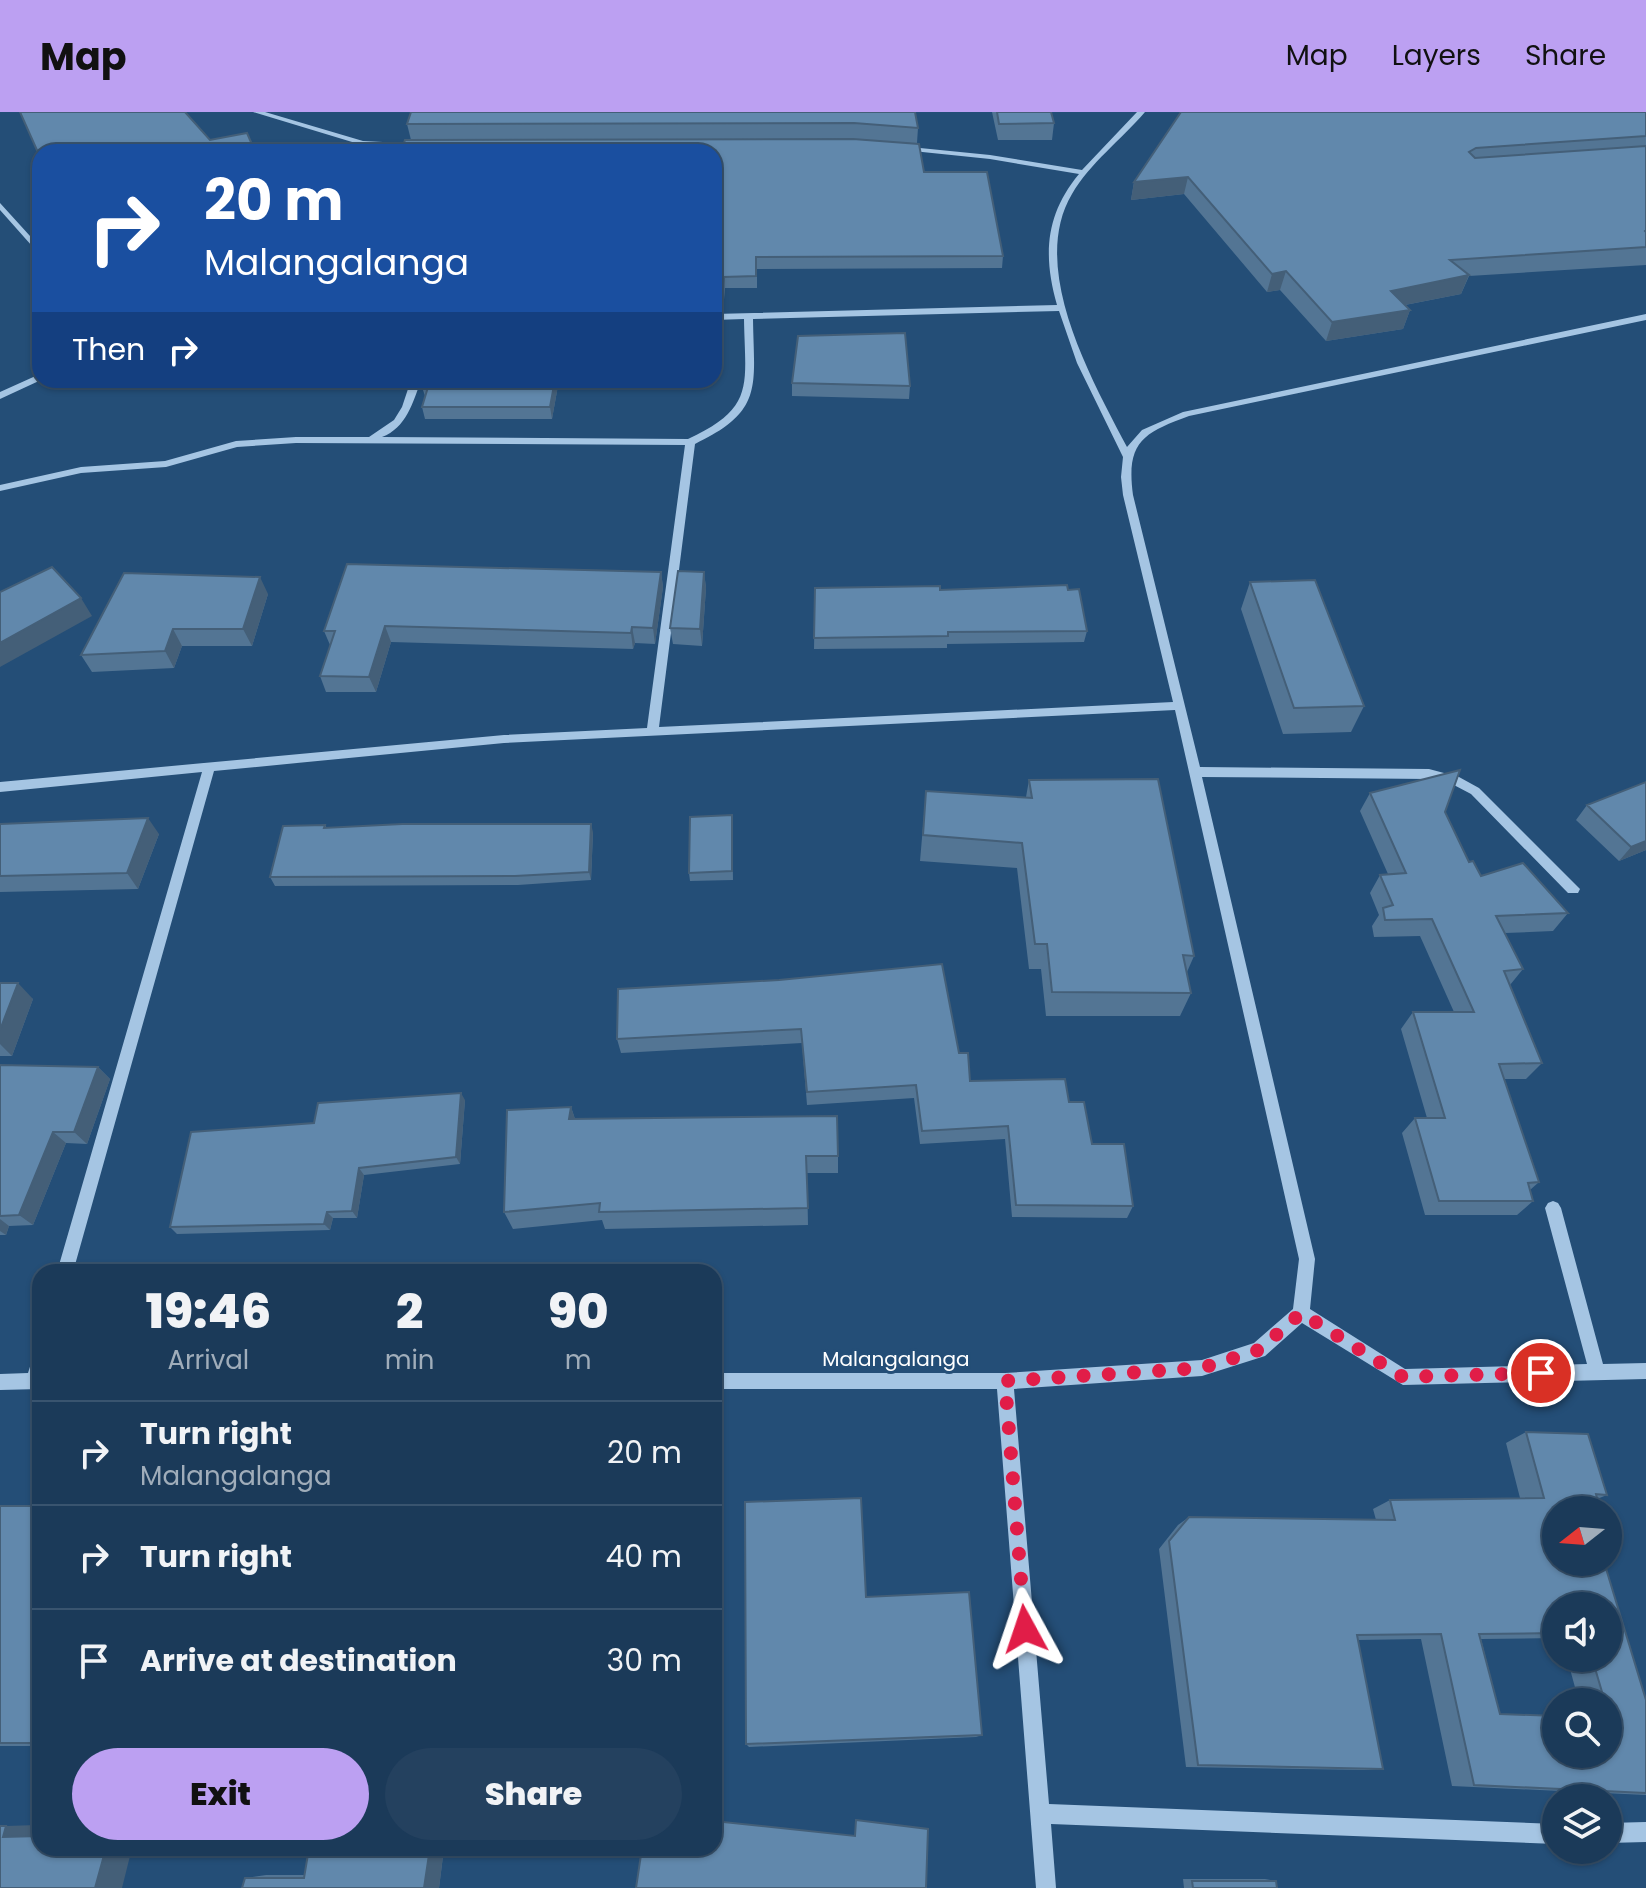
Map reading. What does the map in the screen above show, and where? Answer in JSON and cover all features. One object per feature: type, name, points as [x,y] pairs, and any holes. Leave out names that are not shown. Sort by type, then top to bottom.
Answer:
[{"type":"street","points":[[257,112],[362,143],[388,144]]},
{"type":"street","points":[[1127,456],[1089,381],[1063,308],[1052,254],[1055,223],[1066,197],[1141,112]]},
{"type":"street","points":[[890,147],[977,155],[1085,173]]},
{"type":"street","points":[[0,205],[32,243]]},
{"type":"street","points":[[722,317],[1063,308]]},
{"type":"street","points":[[0,488],[81,470],[166,464],[236,444],[296,440],[690,442],[716,432],[738,416],[748,397],[748,317]]},
{"type":"street","points":[[1646,317],[1186,414],[1145,432],[1127,456],[1124,474],[1196,772],[1307,1259],[1301,1313],[1403,1377],[1646,1371]]},
{"type":"street","points":[[0,396],[32,381]]},
{"type":"street","points":[[362,440],[383,435],[399,423],[413,388]]},
{"type":"street","points":[[652,732],[690,442]]},
{"type":"street","points":[[0,787],[504,739],[1180,706]]},
{"type":"street","points":[[67,1264],[209,768]]},
{"type":"street","points":[[1196,772],[1429,774],[1455,780],[1475,791],[1573,889]]},
{"type":"street","points":[[1553,1208],[1597,1372]]},
{"type":"street","name":"Malangalanga","points":[[722,1381],[1005,1381],[1202,1368],[1259,1350],[1301,1313]]},
{"type":"street","points":[[0,1382],[32,1381]]},
{"type":"street","points":[[1005,1381],[1046,1888]]},
{"type":"street","points":[[1040,1814],[1542,1833]]},
{"type":"street","points":[[1622,1833],[1646,1832]]},
{"type":"building","points":[[20,112],[185,112],[210,140],[247,133],[252,144],[34,144]]},
{"type":"building","points":[[411,112],[915,112],[918,128],[854,123],[407,124]]},
{"type":"building","points":[[997,112],[1051,112],[1054,123],[999,124]]},
{"type":"building","points":[[1181,112],[1646,112],[1646,136],[1476,148],[1469,152],[1475,158],[1646,146],[1646,247],[1450,260],[1469,275],[1391,291],[1410,310],[1332,322],[1286,271],[1272,274],[1188,177],[1134,182]]},
{"type":"building","points":[[853,139],[919,144],[924,172],[987,172],[1003,256],[756,257],[756,276],[724,277],[722,299],[722,144],[404,144],[405,140]]},
{"type":"building","points":[[905,333],[910,386],[792,383],[798,336]]},
{"type":"building","points":[[428,388],[554,388],[550,407],[422,407]]},
{"type":"building","points":[[347,564],[661,572],[653,628],[632,627],[631,633],[385,626],[369,677],[320,676],[335,631],[324,631]]},
{"type":"building","points":[[52,567],[81,598],[0,643],[0,592]]},
{"type":"building","points":[[678,571],[704,572],[700,629],[670,628]]},
{"type":"building","points":[[124,573],[260,577],[243,629],[173,629],[165,651],[81,655]]},
{"type":"building","points":[[1315,580],[1364,706],[1294,708],[1250,582]]},
{"type":"building","points":[[1067,585],[1068,590],[1079,589],[1087,631],[948,632],[948,636],[814,638],[815,588],[940,586],[940,590]]},
{"type":"building","points":[[1460,770],[1445,812],[1469,862],[1473,861],[1481,876],[1523,863],[1568,913],[1496,916],[1523,969],[1504,971],[1542,1063],[1499,1064],[1539,1182],[1528,1183],[1533,1201],[1439,1201],[1415,1118],[1445,1118],[1413,1012],[1474,1012],[1432,919],[1385,920],[1383,908],[1393,905],[1380,875],[1406,873],[1370,793]]},
{"type":"building","points":[[1158,779],[1194,956],[1183,955],[1191,993],[1052,992],[1047,944],[1035,944],[1022,843],[923,835],[926,791],[1032,798],[1029,780]]},
{"type":"building","points":[[1646,782],[1646,841],[1631,847],[1587,805]]},
{"type":"building","points":[[732,815],[732,871],[689,873],[690,817]]},
{"type":"building","points":[[148,818],[127,873],[0,876],[0,824]]},
{"type":"building","points":[[402,824],[591,824],[589,872],[515,876],[270,877],[283,826],[325,825],[324,828]]},
{"type":"building","points":[[942,964],[959,1053],[968,1053],[970,1081],[1065,1079],[1069,1102],[1084,1102],[1092,1144],[1124,1144],[1133,1206],[1016,1205],[1008,1126],[922,1131],[916,1085],[807,1092],[801,1029],[617,1039],[618,989],[779,980]]},
{"type":"building","points":[[0,983],[18,983],[0,1030]]},
{"type":"building","points":[[0,1065],[98,1067],[74,1132],[53,1132],[19,1215],[0,1216]]},
{"type":"building","points":[[461,1093],[456,1157],[359,1168],[352,1211],[327,1212],[324,1224],[170,1227],[191,1132],[314,1123],[318,1103]]},
{"type":"building","points":[[571,1107],[569,1119],[837,1116],[838,1156],[806,1156],[808,1208],[599,1212],[600,1203],[504,1212],[507,1110]]},
{"type":"building","points":[[1526,1432],[1588,1434],[1607,1495],[1543,1496]]},
{"type":"building","points":[[861,1498],[866,1597],[969,1592],[982,1735],[746,1744],[745,1502]]},
{"type":"building","points":[[1542,1498],[1542,1576],[1608,1576],[1613,1592],[1542,1592],[1542,1633],[1479,1634],[1500,1714],[1542,1716],[1542,1768],[1622,1768],[1622,1688],[1601,1688],[1596,1672],[1622,1672],[1622,1621],[1646,1700],[1646,1793],[1622,1792],[1622,1784],[1542,1784],[1542,1788],[1474,1785],[1441,1634],[1357,1635],[1383,1769],[1198,1765],[1169,1541],[1189,1517],[1395,1520],[1390,1500]]},
{"type":"building","points":[[0,1506],[32,1506],[32,1743],[0,1743]]},
{"type":"building","points":[[856,1820],[928,1829],[926,1888],[636,1888],[641,1856],[722,1856],[722,1822],[855,1836]]},
{"type":"building","points":[[0,1826],[6,1826],[3,1837],[32,1836],[32,1856],[104,1856],[95,1888],[0,1888]]},
{"type":"building","points":[[308,1856],[429,1856],[424,1888],[242,1888],[245,1878],[304,1878]]},
{"type":"building","points":[[1192,1881],[1276,1881],[1277,1888],[1193,1888]]},
{"type":"route","points":[[1025,1629],[1005,1381],[1202,1368],[1259,1350],[1301,1313],[1403,1377],[1541,1373]]}]
